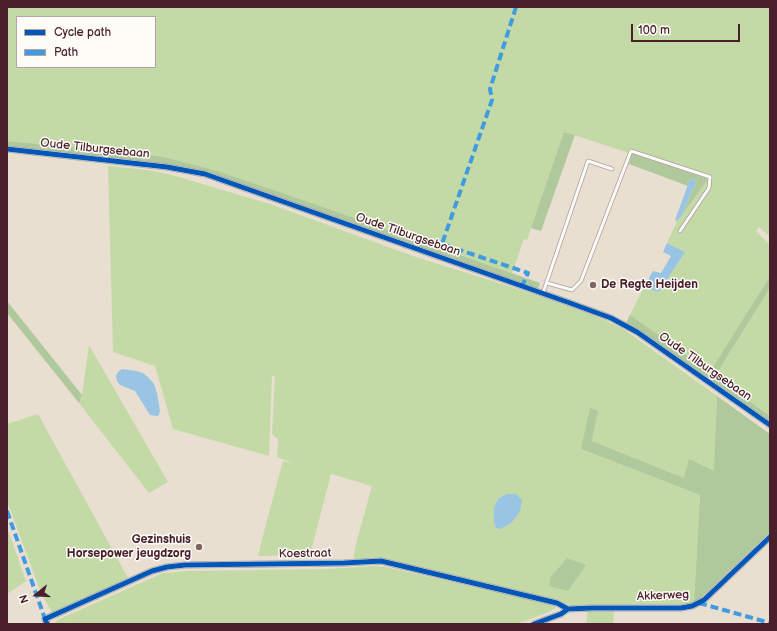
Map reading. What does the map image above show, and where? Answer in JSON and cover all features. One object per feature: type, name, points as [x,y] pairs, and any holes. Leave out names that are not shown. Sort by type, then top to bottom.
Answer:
[{"type":"street","name":"Oude Tilburgsebaan","points":[[7,150],[167,167],[205,174],[543,293],[611,318],[631,328],[770,425]]},
{"type":"street","name":"Akkerweg","points":[[534,624],[561,614],[568,609],[681,608],[692,606],[704,600],[770,538]]},
{"type":"street","name":"Koestraat","points":[[46,621],[152,571],[167,567],[381,561],[557,603],[568,609]]},
{"type":"lane","points":[[547,283],[572,290],[581,281],[630,151],[710,177],[710,188],[680,232]]},
{"type":"lane","points":[[543,293],[588,161],[612,169]]},
{"type":"green space","points":[[7,7],[770,7],[770,237],[759,227],[756,231],[770,245],[770,276],[710,373],[630,315],[644,287],[659,292],[685,252],[667,243],[677,221],[708,179],[565,132],[527,240],[524,239],[512,273],[329,209],[217,172],[168,158],[146,154],[7,141]]},
{"type":"green space","points":[[564,132],[575,135],[541,231],[531,228]]},
{"type":"green space","points":[[7,141],[146,154],[168,158],[217,171],[540,283],[538,289],[208,173],[7,148]]},
{"type":"green space","points":[[632,153],[708,179],[682,215],[696,181],[690,179],[688,186],[629,164]]},
{"type":"green space","points":[[108,166],[148,170],[172,175],[270,204],[416,257],[537,295],[593,315],[622,328],[717,396],[715,472],[684,478],[592,441],[598,411],[581,449],[700,495],[694,602],[687,604],[571,605],[557,599],[506,590],[387,560],[353,561],[356,544],[372,486],[331,474],[310,555],[258,556],[283,461],[295,464],[277,457],[278,440],[272,434],[275,376],[272,376],[269,456],[173,429],[155,366],[113,352]]},
{"type":"green space","points":[[770,276],[770,288],[715,376],[770,416],[770,423],[626,323],[630,315],[710,372]]},
{"type":"green space","points":[[770,288],[770,416],[715,376]]},
{"type":"green space","points":[[7,301],[82,395],[79,403],[7,313]]},
{"type":"green space","points":[[89,345],[168,482],[149,493],[79,403],[82,395]]},
{"type":"green space","points":[[717,396],[770,434],[770,532],[700,599],[694,602],[700,495],[581,449],[590,408],[598,411],[592,441],[684,478],[689,459],[714,471]]},
{"type":"green space","points":[[38,414],[128,578],[53,614],[41,593],[7,501],[7,424]]},
{"type":"green space","points":[[7,527],[26,581],[7,594]]},
{"type":"green space","points":[[567,558],[586,565],[568,591],[549,586],[551,577]]},
{"type":"green space","points":[[375,566],[386,567],[555,605],[556,608],[517,624],[54,624],[57,620],[163,573],[186,571],[327,569]]},
{"type":"green space","points":[[588,611],[614,611],[613,624],[586,624]]},
{"type":"water","points":[[690,179],[696,181],[682,215],[677,221],[675,220]]},
{"type":"water","points":[[667,243],[685,252],[659,292],[644,287],[653,271],[661,273],[671,256],[663,252]]},
{"type":"water","points":[[122,369],[143,373],[154,384],[160,411],[159,415],[150,415],[135,391],[120,385],[116,376]]},
{"type":"water","points":[[507,494],[516,494],[522,500],[520,512],[511,523],[500,529],[496,528],[494,521],[494,508],[498,499]]},
{"type":"marked path","points":[[516,7],[490,89],[492,100],[442,244],[528,273],[522,286]]},
{"type":"marked path","points":[[7,511],[45,619]]},
{"type":"marked path","points":[[699,603],[770,623]]},
{"type":"cycle path","points":[[7,149],[167,167],[205,174],[570,303],[611,318],[637,332],[770,425]]},
{"type":"cycle path","points":[[534,624],[561,614],[568,609],[681,608],[692,606],[704,600],[770,537]]},
{"type":"cycle path","points":[[47,624],[45,619],[152,571],[167,567],[185,565],[344,563],[381,561],[557,603],[568,609]]},
{"type":"place","name":"De Regte Heijden","points":[[593,285]]},
{"type":"place","name":"Gezinshuis Horsepower jeugdzorg","points":[[199,547]]}]
